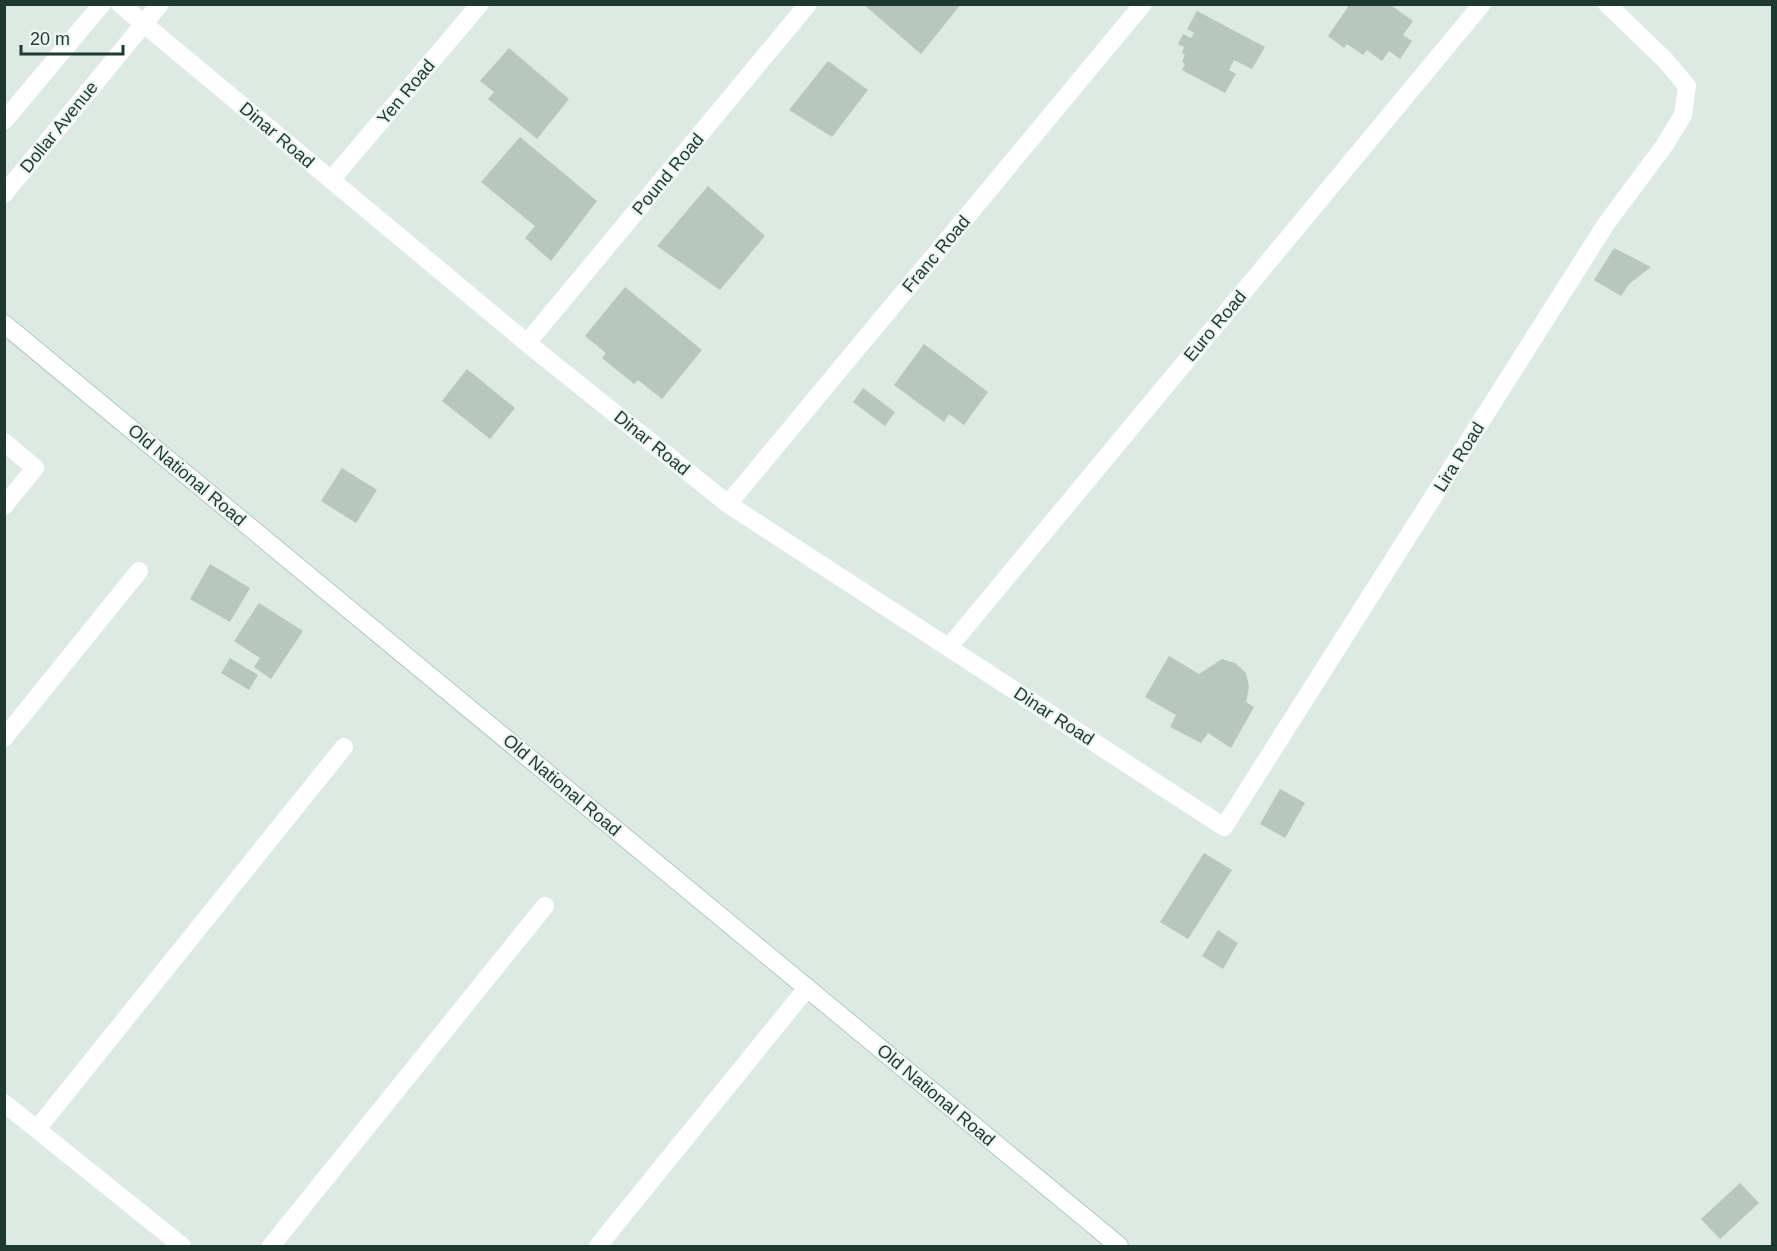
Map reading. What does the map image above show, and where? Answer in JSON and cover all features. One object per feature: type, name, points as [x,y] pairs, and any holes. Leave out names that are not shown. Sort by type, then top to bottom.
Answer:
[{"type":"street","points":[[4,121],[102,4]]},
{"type":"street","name":"Dinar Road","points":[[120,4],[527,343],[728,504],[1224,827]]},
{"type":"street","name":"Dollar Avenue","points":[[4,194],[160,4]]},
{"type":"street","name":"Yen Road","points":[[331,180],[480,4]]},
{"type":"street","name":"Pound Road","points":[[527,343],[808,4]]},
{"type":"street","name":"Franc Road","points":[[728,504],[1143,4]]},
{"type":"street","name":"Euro Road","points":[[949,647],[1482,4]]},
{"type":"street","name":"Lira Road","points":[[1224,827],[1606,224],[1664,146],[1683,115],[1687,86],[1665,60],[1608,4]]},
{"type":"street","name":"Old National Road","points":[[4,324],[1119,1246]]},
{"type":"street","points":[[4,442],[35,468],[4,506]]},
{"type":"street","points":[[4,738],[139,571]]},
{"type":"street","points":[[37,1129],[344,747]]},
{"type":"street","points":[[271,1246],[545,906]]},
{"type":"street","points":[[598,1246],[807,988]]},
{"type":"street","points":[[4,1103],[182,1246]]},
{"type":"building","points":[[863,4],[961,4],[921,54]]},
{"type":"building","points":[[1344,4],[1389,4],[1413,21],[1403,35],[1412,41],[1400,59],[1389,51],[1382,61],[1367,50],[1363,55],[1347,44],[1344,48],[1328,36],[1348,7]]},
{"type":"building","points":[[1197,11],[1265,47],[1252,69],[1234,60],[1229,70],[1236,74],[1225,93],[1182,70],[1185,64],[1182,62],[1185,55],[1182,53],[1184,47],[1178,44],[1183,34],[1191,38],[1194,33],[1187,29]]},
{"type":"building","points":[[509,48],[569,99],[537,139],[488,99],[494,92],[480,81]]},
{"type":"building","points":[[828,61],[868,90],[832,137],[789,110]]},
{"type":"building","points":[[520,137],[597,201],[551,261],[525,238],[535,226],[481,182]]},
{"type":"building","points":[[708,186],[765,236],[720,290],[657,246]]},
{"type":"building","points":[[1614,248],[1651,267],[1629,284],[1621,296],[1594,280]]},
{"type":"building","points":[[625,287],[702,350],[662,399],[638,380],[634,384],[602,358],[606,353],[585,336]]},
{"type":"building","points":[[924,344],[988,392],[964,425],[949,414],[944,422],[894,385]]},
{"type":"building","points":[[467,369],[515,408],[490,439],[442,401]]},
{"type":"building","points":[[863,388],[895,412],[885,426],[853,402]]},
{"type":"building","points":[[342,468],[377,490],[356,523],[321,501]]},
{"type":"building","points":[[210,564],[250,588],[230,622],[190,599]]},
{"type":"building","points":[[259,603],[303,631],[271,679],[254,667],[260,658],[234,641]]},
{"type":"building","points":[[1169,656],[1199,674],[1222,659],[1235,663],[1246,673],[1249,687],[1246,702],[1254,707],[1231,748],[1208,733],[1201,743],[1170,727],[1176,715],[1145,697]]},
{"type":"building","points":[[230,658],[258,675],[249,690],[221,673]]},
{"type":"building","points":[[1280,789],[1305,803],[1285,838],[1260,824]]},
{"type":"building","points":[[1204,853],[1232,870],[1188,939],[1160,922]]},
{"type":"building","points":[[1218,930],[1238,943],[1223,969],[1202,956]]},
{"type":"building","points":[[1740,1183],[1759,1203],[1720,1239],[1701,1219]]}]
